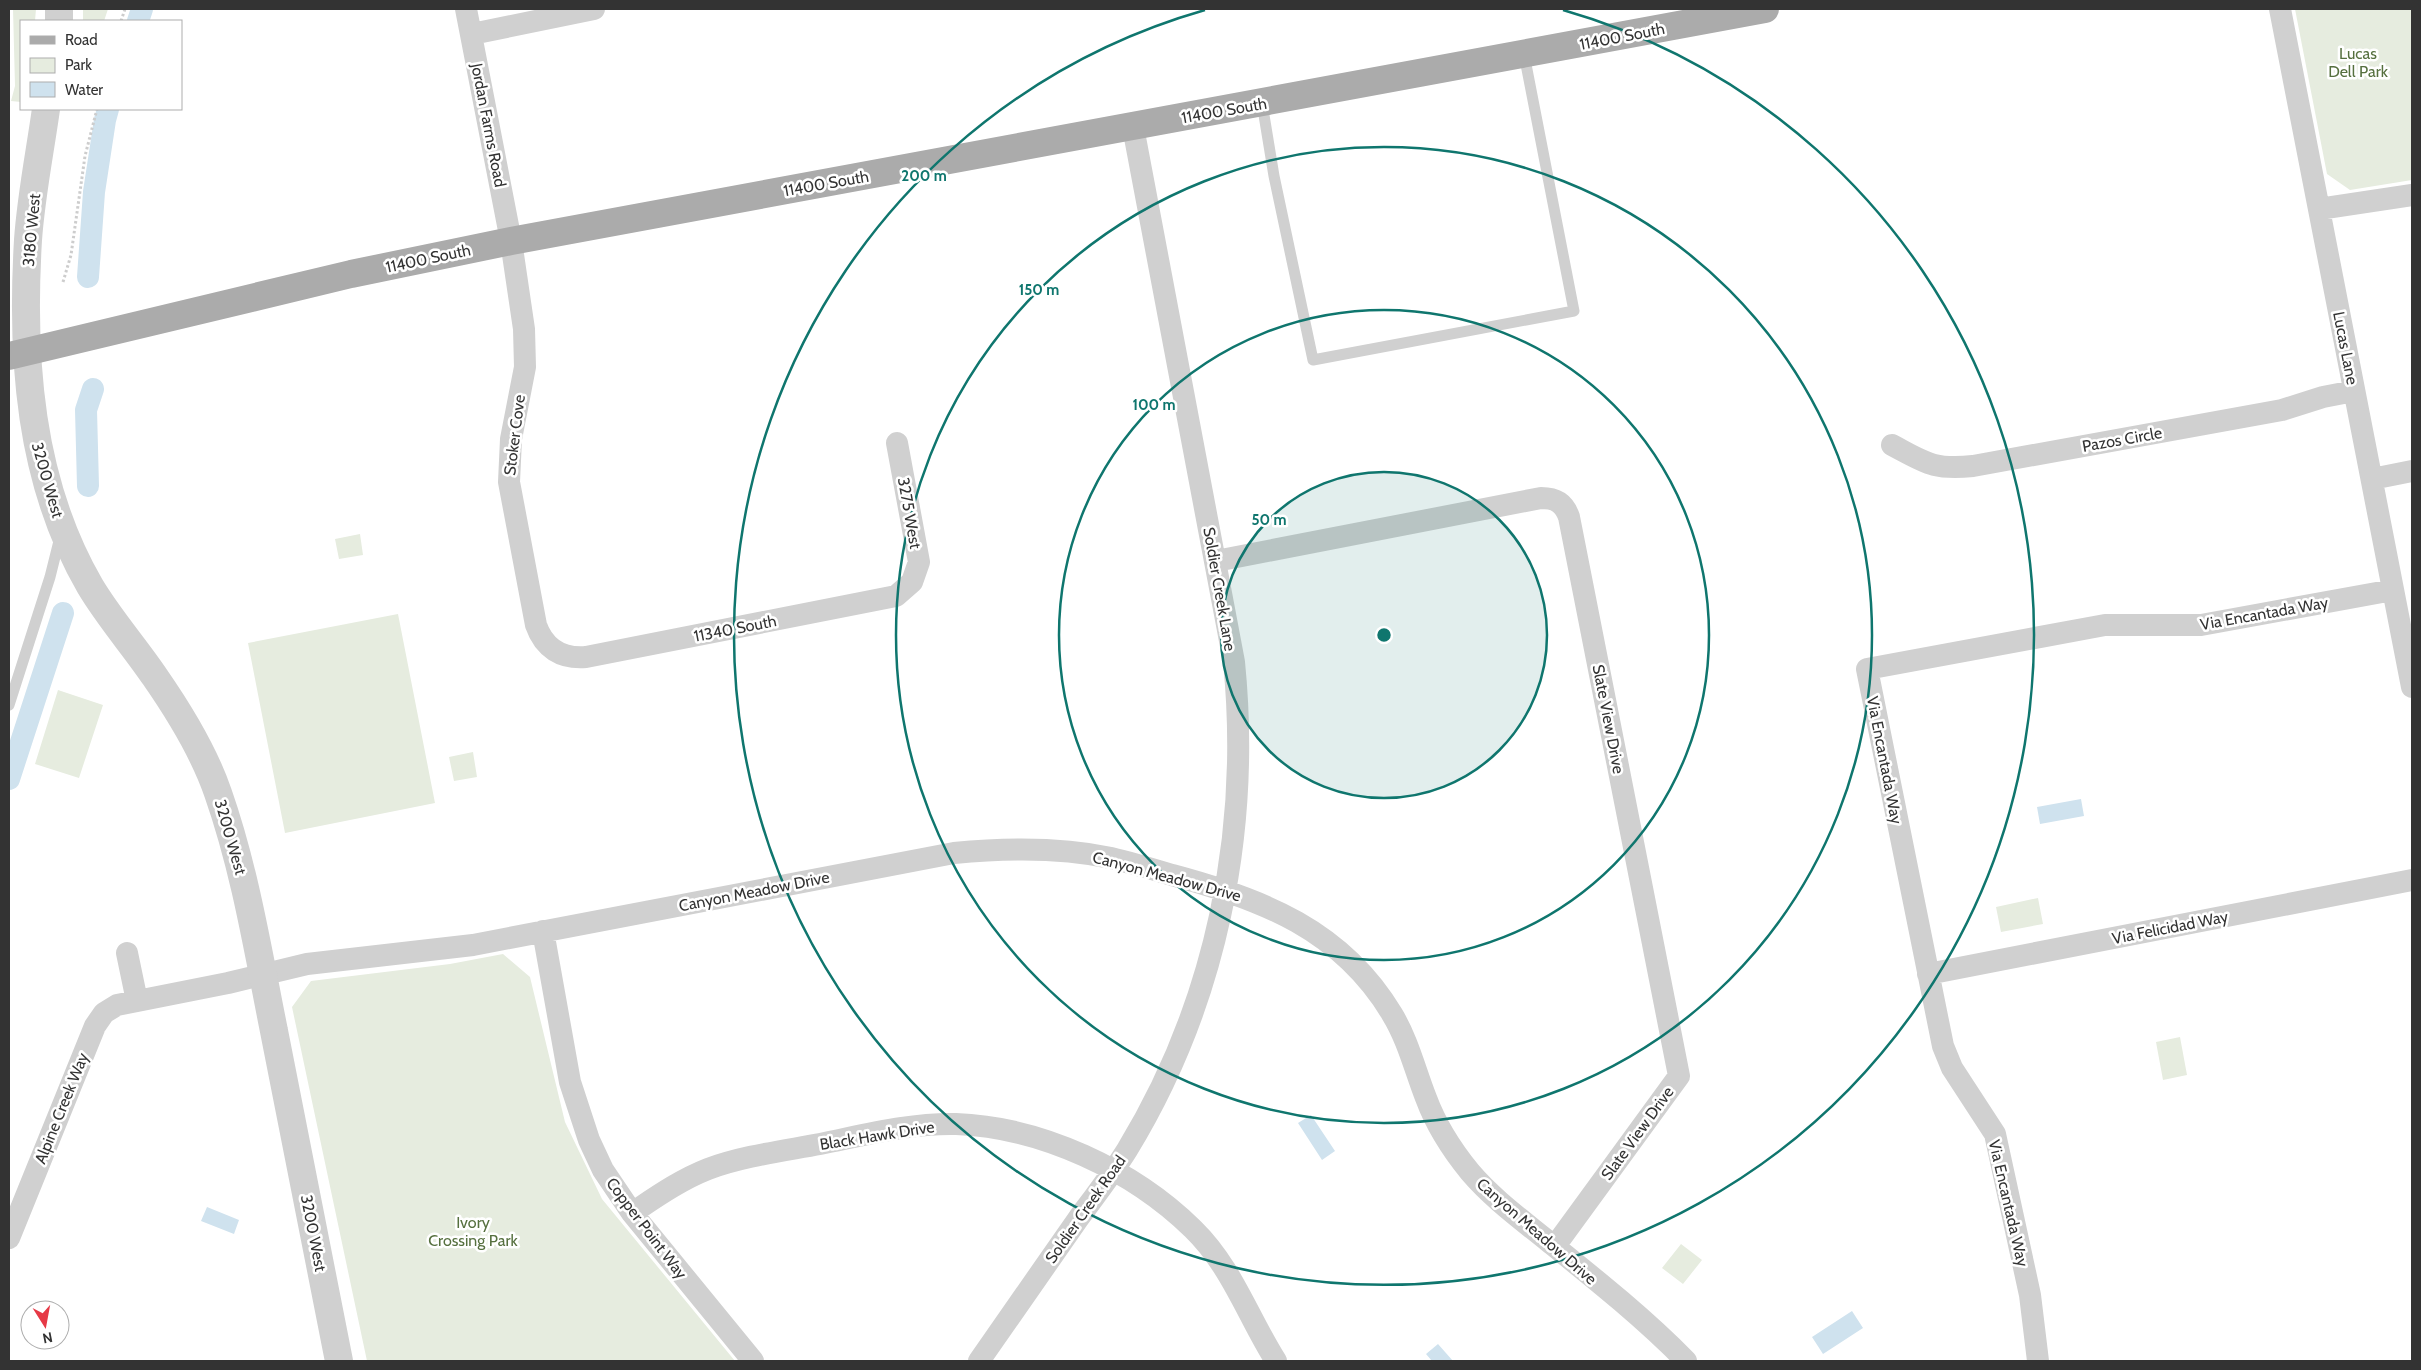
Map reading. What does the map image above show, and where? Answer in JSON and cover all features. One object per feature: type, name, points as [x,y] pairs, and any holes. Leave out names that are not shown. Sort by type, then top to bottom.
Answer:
[{"type":"main road","name":"11400 South","points":[[17,354],[350,274],[510,241],[1765,9]]},
{"type":"street","name":"Jordan Farms Road","points":[[466,9],[510,241]]},
{"type":"street","points":[[472,34],[594,9]]},
{"type":"street","name":"Lucas Lane","points":[[2280,9],[2412,687]]},
{"type":"street","name":"3180 West","points":[[17,354],[28,238],[46,110]]},
{"type":"street","name":"Soldier Creek Lane","points":[[1133,127],[1234,662],[1239,737],[1237,811],[1226,890],[1203,983],[1179,1050]]},
{"type":"street","points":[[2319,209],[2412,195]]},
{"type":"street","name":"Stoker Cove","points":[[510,241],[525,351],[509,455],[510,497],[536,625],[540,635],[554,651]]},
{"type":"street","name":"3200 West","points":[[17,354],[32,412],[38,449],[62,528],[74,557],[105,609],[155,676],[192,734],[217,788],[235,843],[263,974],[339,1361]]},
{"type":"street","name":"Pazos Circle","points":[[1892,445],[1931,466],[1944,468],[1973,466],[2282,410],[2322,397],[2354,391]]},
{"type":"street","name":"3275 West","points":[[897,443],[918,551],[918,567],[912,582]]},
{"type":"street","points":[[2372,479],[2412,471]]},
{"type":"street","name":"Slate View Drive","points":[[1216,561],[1541,498],[1559,501],[1566,508],[1680,1076],[1555,1246]]},
{"type":"street","name":"11340 South","points":[[554,651],[574,658],[586,657],[886,599],[904,590],[912,582]]},
{"type":"street","name":"Via Encantada Way","points":[[2038,1361],[2030,1295],[1998,1146],[1989,1123],[1946,1057],[1867,669],[2105,625],[2201,625],[2393,590]]},
{"type":"street","name":"Canyon Meadow Drive","points":[[263,974],[315,963],[446,949],[923,859],[986,850],[1049,850],[1111,858],[1226,890],[1289,916],[1330,942],[1359,970],[1379,994],[1396,1021],[1435,1118],[1456,1154],[1484,1187],[1555,1246],[1686,1361]]},
{"type":"street","name":"Via Felicidad Way","points":[[1928,974],[2412,880]]},
{"type":"street","name":"Copper Point Way","points":[[542,931],[577,1108],[588,1140],[603,1170],[632,1213],[753,1361]]},
{"type":"street","points":[[127,953],[137,1001]]},
{"type":"street","name":"Alpine Creek Way","points":[[9,1238],[98,1019],[110,1008],[263,974]]},
{"type":"street","name":"Soldier Creek Road","points":[[979,1361],[1114,1170],[1155,1101],[1179,1050]]},
{"type":"street","name":"Black Hawk Drive","points":[[632,1213],[674,1185],[726,1163],[927,1125],[966,1125],[1013,1132],[1041,1139],[1114,1170],[1157,1197],[1195,1230],[1212,1249],[1239,1291],[1276,1361]]},
{"type":"lane","points":[[1262,103],[1274,176],[1313,360],[1574,311],[1524,54]]},
{"type":"lane","points":[[9,705],[50,577],[62,528]]},
{"type":"path","points":[[64,282],[71,255],[85,156],[97,110]]},
{"type":"green space","points":[[13,9],[36,9],[35,20],[20,20],[20,102],[11,101],[15,86]]},
{"type":"green space","points":[[83,9],[108,9],[104,20],[83,20]]},
{"type":"green space","name":"Lucas Dell Park","points":[[2295,9],[2412,9],[2412,180],[2350,190],[2327,174]]},
{"type":"green space","points":[[360,534],[363,555],[339,559],[335,539]]},
{"type":"green space","points":[[398,614],[435,803],[285,833],[248,643]]},
{"type":"green space","points":[[58,690],[103,705],[79,778],[35,764]]},
{"type":"green space","points":[[473,752],[477,777],[454,781],[449,757]]},
{"type":"green space","points":[[2038,898],[2043,924],[2001,932],[1996,907]]},
{"type":"green space","name":"Ivory Crossing Park","points":[[503,954],[530,977],[565,1122],[602,1199],[735,1361],[367,1361],[292,1007],[311,981],[450,964]]},
{"type":"green space","points":[[2180,1037],[2187,1075],[2163,1080],[2156,1042]]},
{"type":"green space","points":[[1681,1244],[1702,1260],[1683,1284],[1662,1268]]},
{"type":"water","points":[[2081,799],[2084,816],[2040,824],[2037,807]]},
{"type":"water","points":[[1311,1115],[1335,1151],[1322,1160],[1298,1123]]},
{"type":"water","points":[[207,1207],[239,1220],[234,1234],[201,1221]]},
{"type":"water","points":[[1852,1311],[1863,1328],[1823,1354],[1812,1337]]},
{"type":"water","points":[[1438,1344],[1453,1361],[1432,1361],[1426,1354]]},
{"type":"waterway","points":[[138,20],[142,9]]},
{"type":"waterway","points":[[88,277],[94,192],[108,110]]},
{"type":"waterway","points":[[88,486],[86,410],[93,389]]},
{"type":"waterway","points":[[9,779],[63,613]]}]
